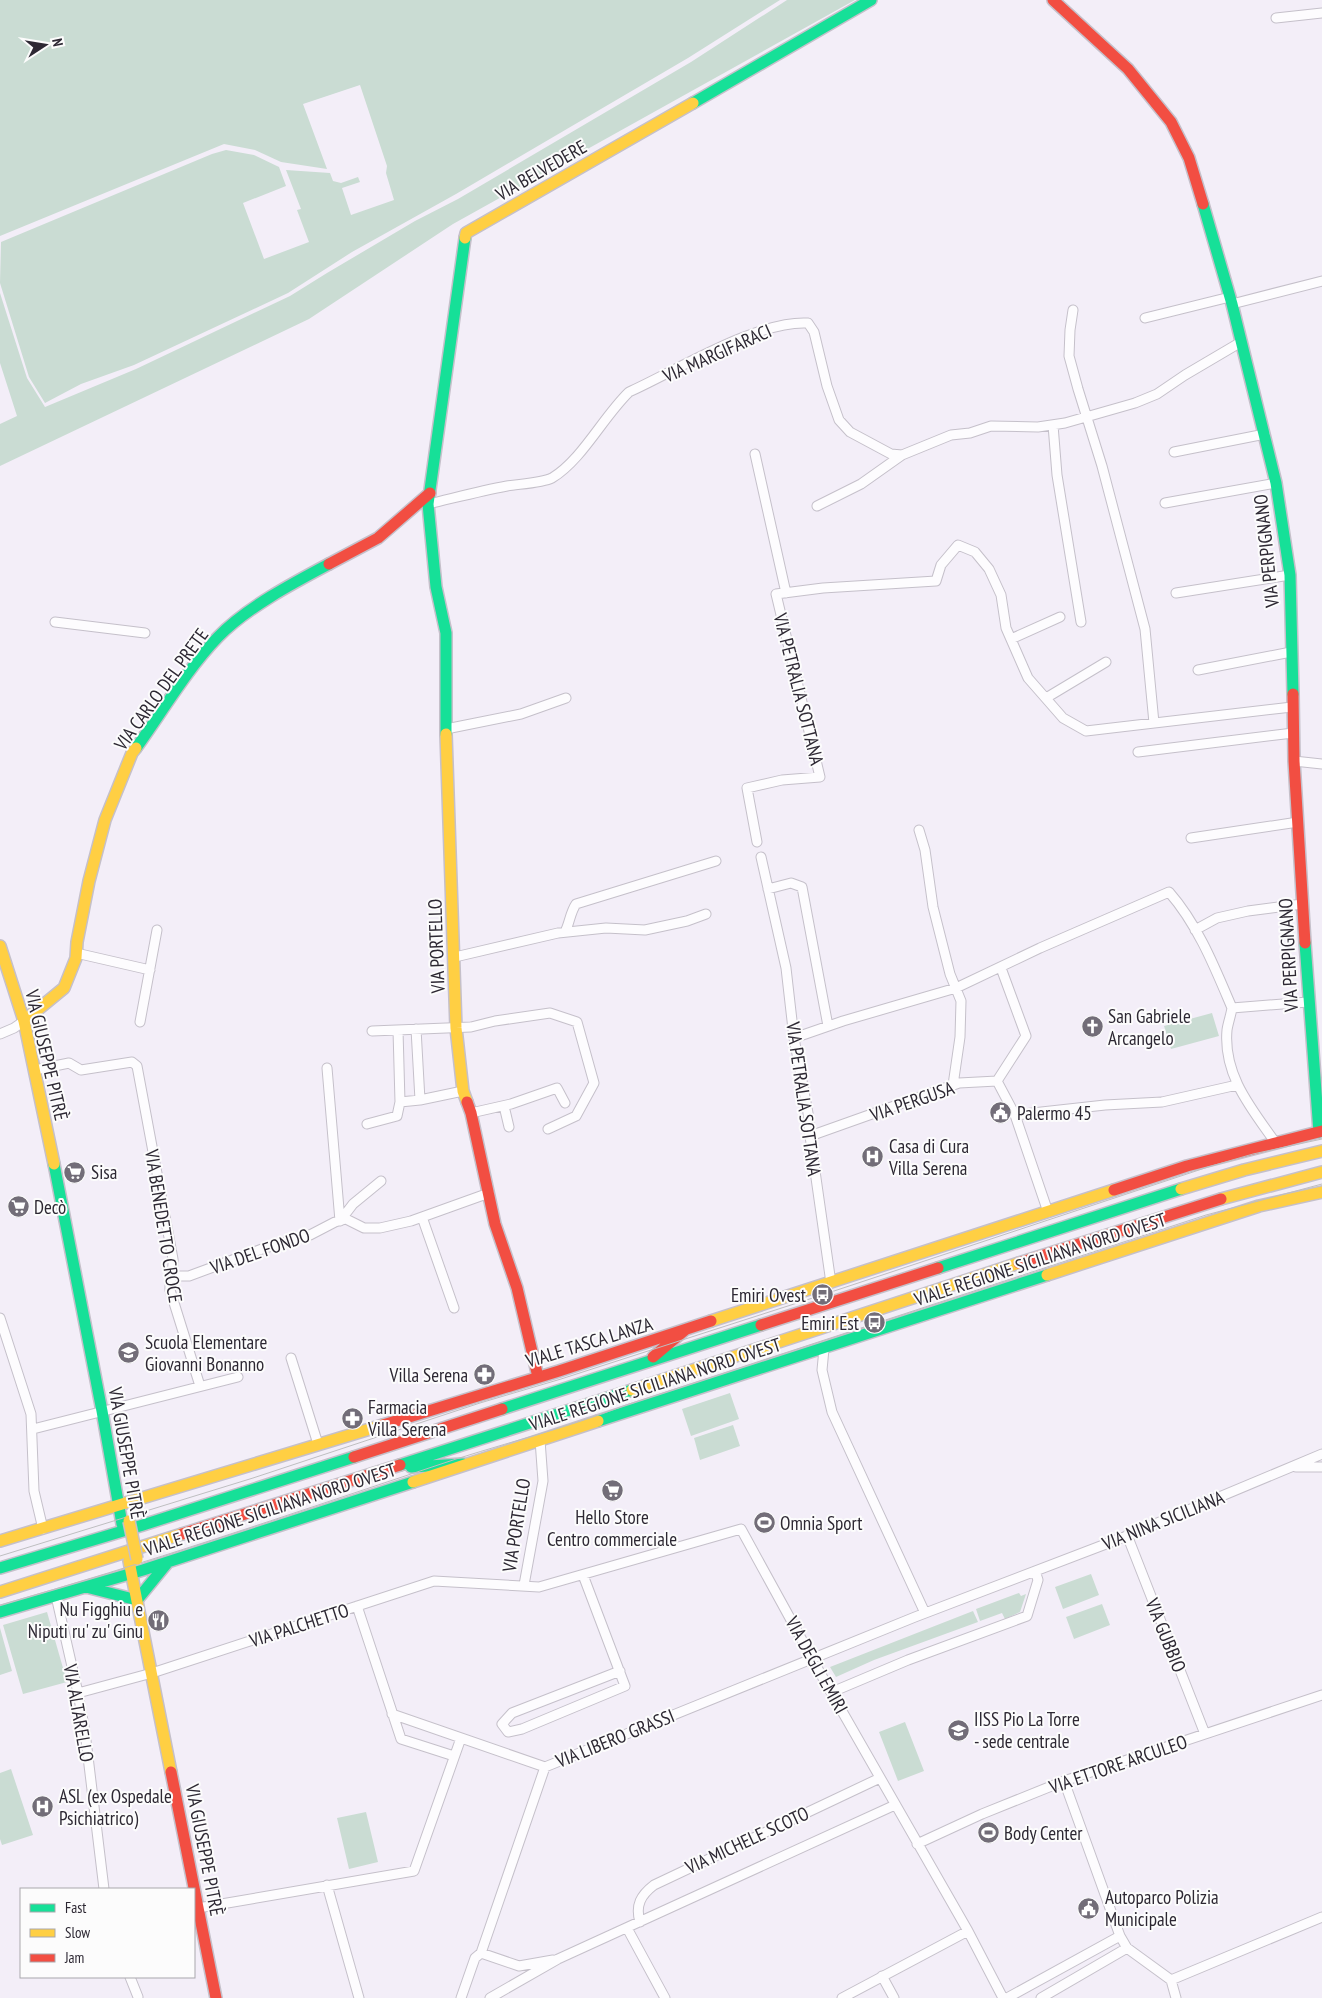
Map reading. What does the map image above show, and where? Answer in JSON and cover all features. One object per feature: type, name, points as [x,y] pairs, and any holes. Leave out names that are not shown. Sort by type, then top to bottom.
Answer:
[{"type":"street","name":"VIA BELVEDERE","points":[[429,498],[466,233],[871,0]]},
{"type":"street","name":"VIA PERPIGNANO","points":[[1053,0],[1128,68],[1171,122],[1189,158],[1242,342],[1276,483],[1290,575],[1294,762],[1308,1002],[1320,1132]]},
{"type":"street","points":[[1276,18],[1322,13]]},
{"type":"street","points":[[1145,318],[1322,281]]},
{"type":"street","points":[[1073,310],[1069,356],[1102,466],[1145,629],[1154,723]]},
{"type":"street","name":"VIA MARGIFARACI","points":[[429,498],[550,479],[565,468],[589,441],[613,407],[629,392],[763,330],[794,322],[808,323],[814,332],[827,386],[839,420],[850,432],[891,454],[902,455]]},
{"type":"street","points":[[817,506],[854,487],[902,455],[951,435],[970,433],[991,426],[1038,427],[1053,425],[1135,403],[1157,394],[1185,375],[1242,342]]},
{"type":"street","points":[[1053,425],[1058,483],[1081,622]]},
{"type":"street","points":[[1174,452],[1264,434]]},
{"type":"street","name":"VIA PETRALIA SOTTANA","points":[[755,454],[786,593],[776,594],[820,777],[782,780],[747,788],[757,842]]},
{"type":"street","points":[[1165,503],[1276,483]]},
{"type":"street","name":"VIA PORTELLO","points":[[429,498],[436,587],[446,634],[446,729],[456,1028],[463,1091],[474,1112],[495,1224],[517,1288],[538,1377]]},
{"type":"street","name":"VIA CARLO DEL PRETE","points":[[0,1034],[24,1021],[64,988],[76,958],[89,881],[105,820],[132,753],[196,664],[218,637],[238,620],[290,585],[378,538],[429,498]]},
{"type":"street","points":[[786,593],[833,587],[936,581],[941,565],[958,545],[975,552],[989,569],[1001,596],[1006,628],[1028,678],[1063,718],[1086,730],[1292,707]]},
{"type":"street","points":[[1176,593],[1290,575]]},
{"type":"street","points":[[1011,639],[1060,616]]},
{"type":"street","points":[[55,622],[145,633]]},
{"type":"street","points":[[1198,670],[1291,652]]},
{"type":"street","points":[[1046,698],[1106,662]]},
{"type":"street","points":[[446,729],[521,714],[566,698]]},
{"type":"street","points":[[1138,752],[1293,733]]},
{"type":"street","points":[[1294,762],[1322,764]]},
{"type":"street","points":[[1191,838],[1298,822]]},
{"type":"street","points":[[919,830],[925,850],[933,908],[961,1001],[960,1037],[953,1085]]},
{"type":"street","name":"VIA PETRALIA SOTTANA","points":[[761,857],[786,968],[794,1038],[808,1113],[831,1283]]},
{"type":"street","points":[[565,932],[570,913],[576,904],[716,861]]},
{"type":"street","points":[[768,889],[791,883],[802,887],[828,1026]]},
{"type":"street","points":[[794,1038],[956,988],[1040,948],[1169,892],[1180,904],[1209,955],[1232,1008],[1227,1031],[1229,1064],[1241,1093],[1275,1142]]},
{"type":"street","points":[[1195,930],[1217,918],[1248,911],[1302,904]]},
{"type":"street","points":[[455,957],[565,932],[606,928],[645,930],[687,921],[706,914]]},
{"type":"street","points":[[140,1022],[157,930]]},
{"type":"street","name":"VIA GIUSEPPE PITRÈ","points":[[0,946],[24,1021],[35,1070],[102,1411],[118,1505],[126,1523],[133,1560],[131,1574],[194,1888]]},
{"type":"street","points":[[76,953],[150,970]]},
{"type":"street","points":[[1001,968],[1026,1036],[997,1081],[1015,1115],[1048,1212],[1187,1166],[1320,1132]]},
{"type":"street","points":[[1232,1008],[1308,1002]]},
{"type":"street","points":[[372,1031],[456,1028],[550,1013],[577,1022],[594,1083],[576,1116],[548,1129]]},
{"type":"street","points":[[416,1029],[420,1100]]},
{"type":"street","points":[[367,1124],[397,1116],[400,1102],[398,1030]]},
{"type":"street","name":"VIA BENEDETTO CROCE","points":[[35,1070],[69,1063],[81,1070],[130,1063],[136,1064],[173,1259],[174,1271],[170,1290],[200,1386]]},
{"type":"street","points":[[327,1068],[343,1220]]},
{"type":"street","name":"VIA PERGUSA","points":[[810,1136],[959,1083],[997,1081]]},
{"type":"street","points":[[1015,1115],[1162,1102],[1238,1085]]},
{"type":"street","points":[[474,1112],[504,1106],[557,1088],[565,1103]]},
{"type":"street","points":[[400,1102],[463,1091]]},
{"type":"street","points":[[504,1106],[509,1127]]},
{"type":"street","name":"VIALE REGIONE SICILIANA NORD OVEST","points":[[0,1568],[144,1525],[1220,1176],[1322,1151]]},
{"type":"street","name":"VIALE REGIONE SICILIANA NORD OVEST","points":[[0,1592],[395,1467],[1178,1211],[1271,1184],[1322,1172]]},
{"type":"street","points":[[343,1220],[354,1204],[381,1181]]},
{"type":"street","name":"VIALE REGIONE SICILIANA NORD OVEST","points":[[0,1612],[131,1574],[1217,1218],[1259,1206],[1322,1192]]},
{"type":"street","points":[[343,1220],[364,1228],[380,1228],[422,1217],[489,1193]]},
{"type":"street","name":"VIALE TASCA LANZA","points":[[139,1499],[538,1377],[1048,1212]]},
{"type":"street","points":[[422,1217],[454,1308]]},
{"type":"street","name":"VIA DEL FONDO","points":[[172,1276],[189,1276],[262,1249],[310,1235],[343,1220]]},
{"type":"street","points":[[0,1318],[31,1414],[34,1491],[43,1529]]},
{"type":"street","points":[[646,1363],[685,1330]]},
{"type":"street","points":[[824,1348],[822,1370],[832,1412],[925,1613]]},
{"type":"street","points":[[291,1358],[318,1444]]},
{"type":"street","points":[[33,1429],[238,1377]]},
{"type":"street","name":"VIA PORTELLO","points":[[524,1585],[543,1481],[540,1440]]},
{"type":"street","name":"VIA NINA SICILIANA","points":[[812,1658],[1128,1535],[1322,1454]]},
{"type":"street","points":[[395,1467],[463,1464]]},
{"type":"street","name":"VIA NINA SICILIANA","points":[[1290,1466],[1322,1468]]},
{"type":"street","points":[[0,1541],[139,1499]]},
{"type":"street","name":"VIA GIUSEPPE PITRÈ","points":[[126,1523],[129,1511],[139,1499]]},
{"type":"street","name":"VIA DEGLI EMIRI","points":[[524,1585],[539,1587],[741,1529],[1005,1998]]},
{"type":"street","name":"VIA GUBBIO","points":[[1128,1535],[1205,1734]]},
{"type":"street","name":"VIA GIUSEPPE PITRÈ","points":[[133,1560],[143,1570]]},
{"type":"street","points":[[86,1587],[137,1600],[168,1562]]},
{"type":"street","points":[[832,1692],[908,1660],[1027,1616],[1038,1580],[1035,1571]]},
{"type":"street","points":[[583,1575],[620,1671],[625,1686],[522,1729],[508,1732],[502,1724],[512,1712],[620,1671]]},
{"type":"street","name":"VIA PALCHETTO","points":[[78,1693],[152,1673],[434,1581],[524,1585]]},
{"type":"street","name":"VIA ALTARELLO","points":[[56,1596],[78,1693],[93,1794],[104,1888]]},
{"type":"street","points":[[356,1606],[401,1739],[454,1756]]},
{"type":"street","name":"VIA LIBERO GRASSI","points":[[461,1998],[475,1958],[481,1953],[545,1766],[812,1658]]},
{"type":"street","name":"VIA ETTORE ARCULEO","points":[[917,1844],[982,1814],[1064,1781],[1322,1695]]},
{"type":"street","points":[[392,1714],[545,1766]]},
{"type":"street","points":[[198,1908],[414,1871],[461,1738]]},
{"type":"street","name":"VIA MICHELE SCOTO","points":[[640,1922],[638,1909],[644,1892],[654,1885],[880,1778]]},
{"type":"street","points":[[1064,1781],[1120,1936],[1127,1948],[1171,1980],[1176,1998]]},
{"type":"street","name":"VIA MICHELE SCOTO","points":[[558,1959],[895,1805]]},
{"type":"street","points":[[327,1885],[360,1998]]},
{"type":"street","name":"VIA GIUSEPPE PITRÈ","points":[[195,1893],[216,1998]]},
{"type":"street","points":[[1171,1980],[1322,1916]]},
{"type":"street","points":[[627,1928],[665,1998]]},
{"type":"street","points":[[842,1998],[968,1931]]},
{"type":"street","points":[[1005,1998],[1120,1936]]},
{"type":"street","points":[[1041,1998],[1127,1948]]},
{"type":"street","points":[[481,1953],[519,1966],[558,1959]]},
{"type":"street","points":[[490,1998],[558,1959]]},
{"type":"street","points":[[519,1966],[523,1980]]},
{"type":"street","points":[[882,1976],[894,1998]]},
{"type":"street","points":[[130,1978],[138,1997]]},
{"type":"green space","points":[[0,0],[780,0],[688,58],[456,194],[352,252],[288,293],[134,365],[81,384],[45,403],[29,377],[0,283],[1,242],[212,154],[226,150],[254,155],[279,167],[286,186],[243,203],[264,259],[309,242],[297,210],[301,209],[286,170],[330,173],[333,181],[341,183],[358,177],[360,182],[342,188],[351,215],[394,200],[386,173],[387,166],[360,85],[303,104],[327,169],[281,162],[255,150],[224,144],[0,236]]},
{"type":"green space","points":[[787,0],[855,0],[453,224],[309,319],[0,466],[0,424],[17,416],[0,363],[0,293],[27,378],[45,407],[136,369],[290,296],[415,221],[458,199],[691,62]]},
{"type":"green space","points":[[1212,1013],[1219,1036],[1171,1049],[1164,1026]]},
{"type":"green space","points":[[730,1393],[739,1419],[691,1436],[682,1409]]},
{"type":"green space","points":[[733,1425],[740,1446],[700,1460],[694,1438]]},
{"type":"green space","points":[[1091,1574],[1099,1595],[1063,1609],[1055,1587]]},
{"type":"green space","points":[[1019,1593],[1021,1596],[1026,1594],[1020,1612],[1005,1619],[1002,1613],[980,1621],[976,1609]]},
{"type":"green space","points":[[1102,1604],[1110,1625],[1074,1639],[1066,1617]]},
{"type":"green space","points":[[973,1611],[978,1622],[874,1660],[836,1677],[830,1667]]},
{"type":"green space","points":[[47,1612],[67,1682],[23,1694],[3,1625]]},
{"type":"green space","points":[[0,1628],[12,1671],[0,1675]]},
{"type":"green space","points":[[905,1722],[924,1771],[898,1781],[879,1732]]},
{"type":"green space","points":[[11,1769],[33,1835],[2,1845],[0,1839],[0,1773]]},
{"type":"green space","points":[[366,1812],[378,1862],[349,1869],[337,1818]]},
{"type":"tram line","points":[[0,1556],[253,1478],[480,1403],[561,1379],[822,1295],[1208,1167],[1253,1154],[1322,1139]]},
{"type":"tram line","points":[[0,1605],[162,1556],[456,1459],[578,1422],[1206,1215],[1322,1184]]},
{"type":"traffic: fast","points":[[693,103],[871,0]]},
{"type":"traffic: fast","points":[[1203,204],[1232,304],[1276,483],[1290,575],[1293,694]]},
{"type":"traffic: fast","points":[[446,734],[446,633],[436,587],[428,504],[465,238]]},
{"type":"traffic: fast","points":[[136,748],[185,677],[207,649],[229,626],[285,588],[329,564]]},
{"type":"traffic: fast","points":[[1305,943],[1319,1132]]},
{"type":"traffic: fast","points":[[54,1164],[122,1524]]},
{"type":"traffic: fast","points":[[938,1268],[1181,1189]]},
{"type":"traffic: fast","points":[[598,1421],[1047,1275]]},
{"type":"traffic: fast","points":[[502,1409],[761,1325]]},
{"type":"traffic: fast","points":[[400,1465],[632,1390]]},
{"type":"traffic: fast","points":[[0,1568],[143,1525],[354,1457]]},
{"type":"traffic: fast","points":[[411,1467],[463,1464]]},
{"type":"traffic: fast","points":[[0,1612],[143,1570],[413,1482]]},
{"type":"traffic: fast","points":[[137,1600],[168,1562]]},
{"type":"traffic: fast","points":[[86,1587],[137,1600]]},
{"type":"traffic: slow","points":[[465,238],[466,233],[693,103]]},
{"type":"traffic: slow","points":[[446,734],[456,1028],[463,1091],[467,1102]]},
{"type":"traffic: slow","points":[[24,1021],[64,988],[76,958],[77,942],[89,881],[105,820],[132,753],[136,748]]},
{"type":"traffic: slow","points":[[0,946],[24,1021],[54,1164]]},
{"type":"traffic: slow","points":[[1181,1189],[1244,1170],[1322,1151]]},
{"type":"traffic: slow","points":[[1221,1199],[1322,1172]]},
{"type":"traffic: slow","points":[[711,1321],[1114,1190]]},
{"type":"traffic: slow","points":[[1047,1275],[1259,1206],[1322,1192]]},
{"type":"traffic: slow","points":[[632,1390],[1019,1263]]},
{"type":"traffic: slow","points":[[413,1482],[598,1421]]},
{"type":"traffic: slow","points":[[0,1541],[383,1425]]},
{"type":"traffic: slow","points":[[129,1521],[137,1559]]},
{"type":"traffic: slow","points":[[0,1592],[182,1534]]},
{"type":"traffic: slow","points":[[129,1561],[171,1772]]},
{"type":"traffic: jam","points":[[1053,0],[1128,69],[1171,122],[1189,158],[1203,204]]},
{"type":"traffic: jam","points":[[329,564],[378,538],[430,493]]},
{"type":"traffic: jam","points":[[1293,694],[1294,761],[1305,943]]},
{"type":"traffic: jam","points":[[467,1102],[495,1224],[517,1288],[538,1377]]},
{"type":"traffic: jam","points":[[1114,1190],[1187,1166],[1322,1131]]},
{"type":"traffic: jam","points":[[1019,1263],[1221,1199]]},
{"type":"traffic: jam","points":[[761,1325],[938,1268]]},
{"type":"traffic: jam","points":[[383,1425],[559,1371],[711,1321]]},
{"type":"traffic: jam","points":[[653,1357],[685,1330]]},
{"type":"traffic: jam","points":[[354,1457],[502,1409]]},
{"type":"traffic: jam","points":[[182,1534],[400,1465]]},
{"type":"traffic: jam","points":[[171,1772],[194,1888]]},
{"type":"traffic: jam","points":[[195,1893],[216,1998]]},
{"type":"place","name":"San Gabriele Arcangelo","points":[[1092,1027]]},
{"type":"place","name":"Palermo 45","points":[[1001,1113]]},
{"type":"place","name":"Casa di Cura Villa Serena","points":[[873,1157]]},
{"type":"place","name":"Sisa","points":[[75,1172]]},
{"type":"place","name":"Decò","points":[[18,1207]]},
{"type":"place","name":"Emiri Ovest","points":[[822,1295]]},
{"type":"place","name":"Emiri Est","points":[[875,1323]]},
{"type":"place","name":"Scuola Elementare Giovanni Bonanno","points":[[129,1353]]},
{"type":"place","name":"Villa Serena","points":[[484,1375]]},
{"type":"place","name":"Farmacia Villa Serena","points":[[352,1418]]},
{"type":"place","name":"Hello Store Centro commerciale","points":[[612,1491]]},
{"type":"place","name":"Omnia Sport","points":[[764,1523]]},
{"type":"place","name":"Nu Figghiu e Niputi ru' zu' Ginu","points":[[159,1620]]},
{"type":"place","name":"IISS Pio La Torre - sede centrale","points":[[958,1730]]},
{"type":"place","name":"ASL (ex Ospedale Psichiatrico)","points":[[43,1807]]},
{"type":"place","name":"Body Center","points":[[988,1833]]},
{"type":"place","name":"Autoparco Polizia Municipale","points":[[1089,1908]]}]
